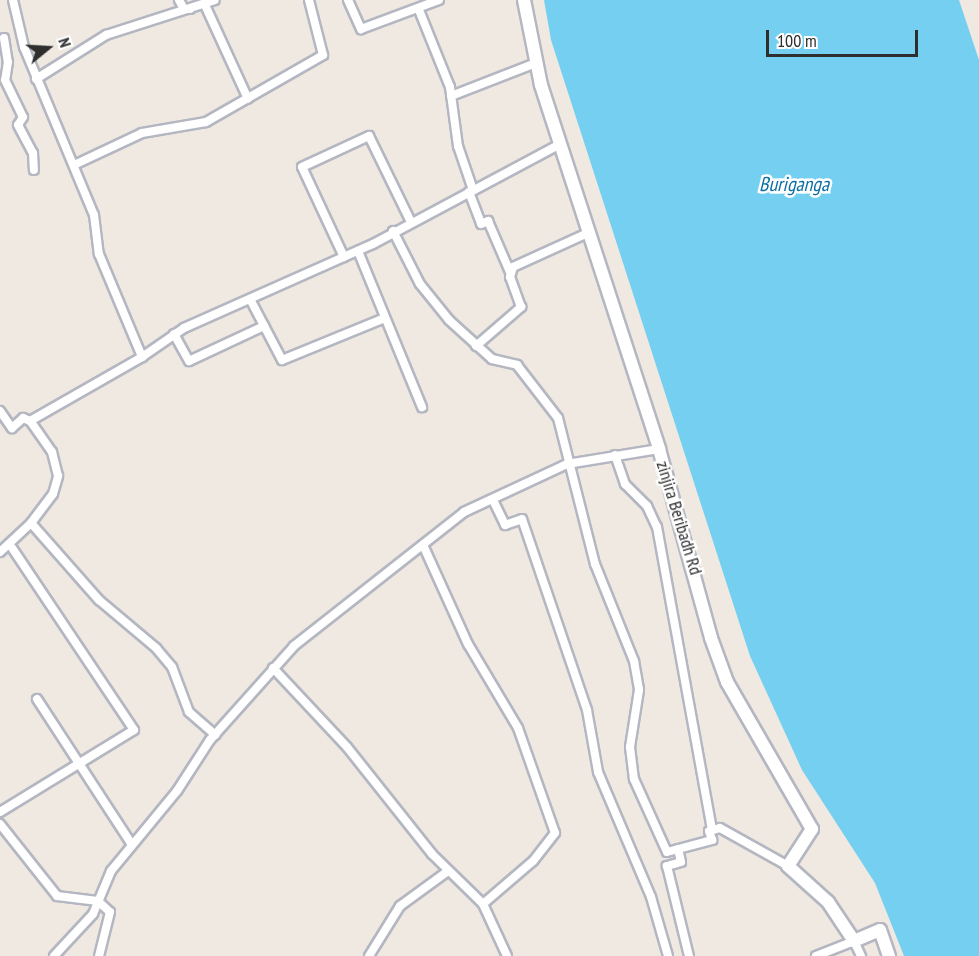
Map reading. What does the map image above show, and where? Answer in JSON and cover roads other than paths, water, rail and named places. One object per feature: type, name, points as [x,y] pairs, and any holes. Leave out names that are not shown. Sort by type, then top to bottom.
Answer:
[{"type":"street","points":[[14,0],[36,79],[75,165],[94,215],[99,254],[142,357]]},
{"type":"street","points":[[179,0],[184,9],[201,7]]},
{"type":"street","points":[[36,79],[106,35],[201,7],[215,0]]},
{"type":"street","points":[[75,165],[142,133],[206,122],[323,55],[309,0]]},
{"type":"street","points":[[348,0],[361,29],[419,10],[439,0]]},
{"type":"street","name":"zinjira Beribadh Rd","points":[[524,0],[536,63],[560,144],[659,449],[727,682],[812,829],[788,866]]},
{"type":"street","points":[[201,7],[248,99]]},
{"type":"street","points":[[419,10],[452,96],[458,146],[481,224],[488,221],[510,272],[521,307],[476,346]]},
{"type":"street","points":[[20,28],[2,38],[8,62],[5,80],[23,117],[18,125],[33,153],[34,171]]},
{"type":"street","points":[[452,96],[536,63]]},
{"type":"street","points":[[344,257],[302,167],[369,136],[411,222]]},
{"type":"street","points":[[30,421],[142,357],[174,334],[358,251],[560,144]]},
{"type":"street","points":[[393,231],[420,284],[476,346],[492,359],[517,365],[526,373],[558,418],[567,464],[595,564],[634,661],[639,690],[630,747],[634,779],[667,852],[712,840],[712,830],[657,527],[646,506],[625,484],[615,455]]},
{"type":"street","points":[[510,272],[519,263],[588,233]]},
{"type":"street","points":[[358,251],[422,407]]},
{"type":"street","points":[[250,299],[282,360],[386,318]]},
{"type":"street","points":[[174,334],[189,361],[264,326]]},
{"type":"street","points":[[0,411],[12,428],[23,418],[30,421],[52,452],[58,476],[53,494],[31,523],[0,552]]},
{"type":"street","points":[[54,956],[93,914],[111,871],[215,735],[294,646],[464,512],[567,464],[659,449]]},
{"type":"street","points":[[493,500],[505,525],[522,519],[587,710],[597,772],[651,897],[668,956]]},
{"type":"street","points":[[31,523],[99,600],[156,648],[172,667],[189,712],[215,735]]},
{"type":"street","points":[[423,545],[468,644],[518,728],[553,818],[555,833],[540,851],[483,904]]},
{"type":"street","points":[[0,812],[134,730],[12,548]]},
{"type":"street","points":[[273,668],[348,747],[448,871],[483,904],[507,956]]},
{"type":"street","points":[[37,699],[132,845]]},
{"type":"street","points":[[0,824],[57,896],[98,901],[110,912],[99,956]]},
{"type":"street","points":[[712,830],[729,832],[788,866],[828,902],[854,941],[861,956]]},
{"type":"street","points":[[678,849],[681,862],[668,867],[689,956]]},
{"type":"street","points":[[369,956],[400,906],[448,871]]},
{"type":"street","points":[[816,956],[880,930],[890,956]]},
{"type":"water","name":"Buriganga","points":[[544,0],[959,0],[979,60],[979,956],[904,956],[875,883],[802,770],[750,656],[551,40]]}]
